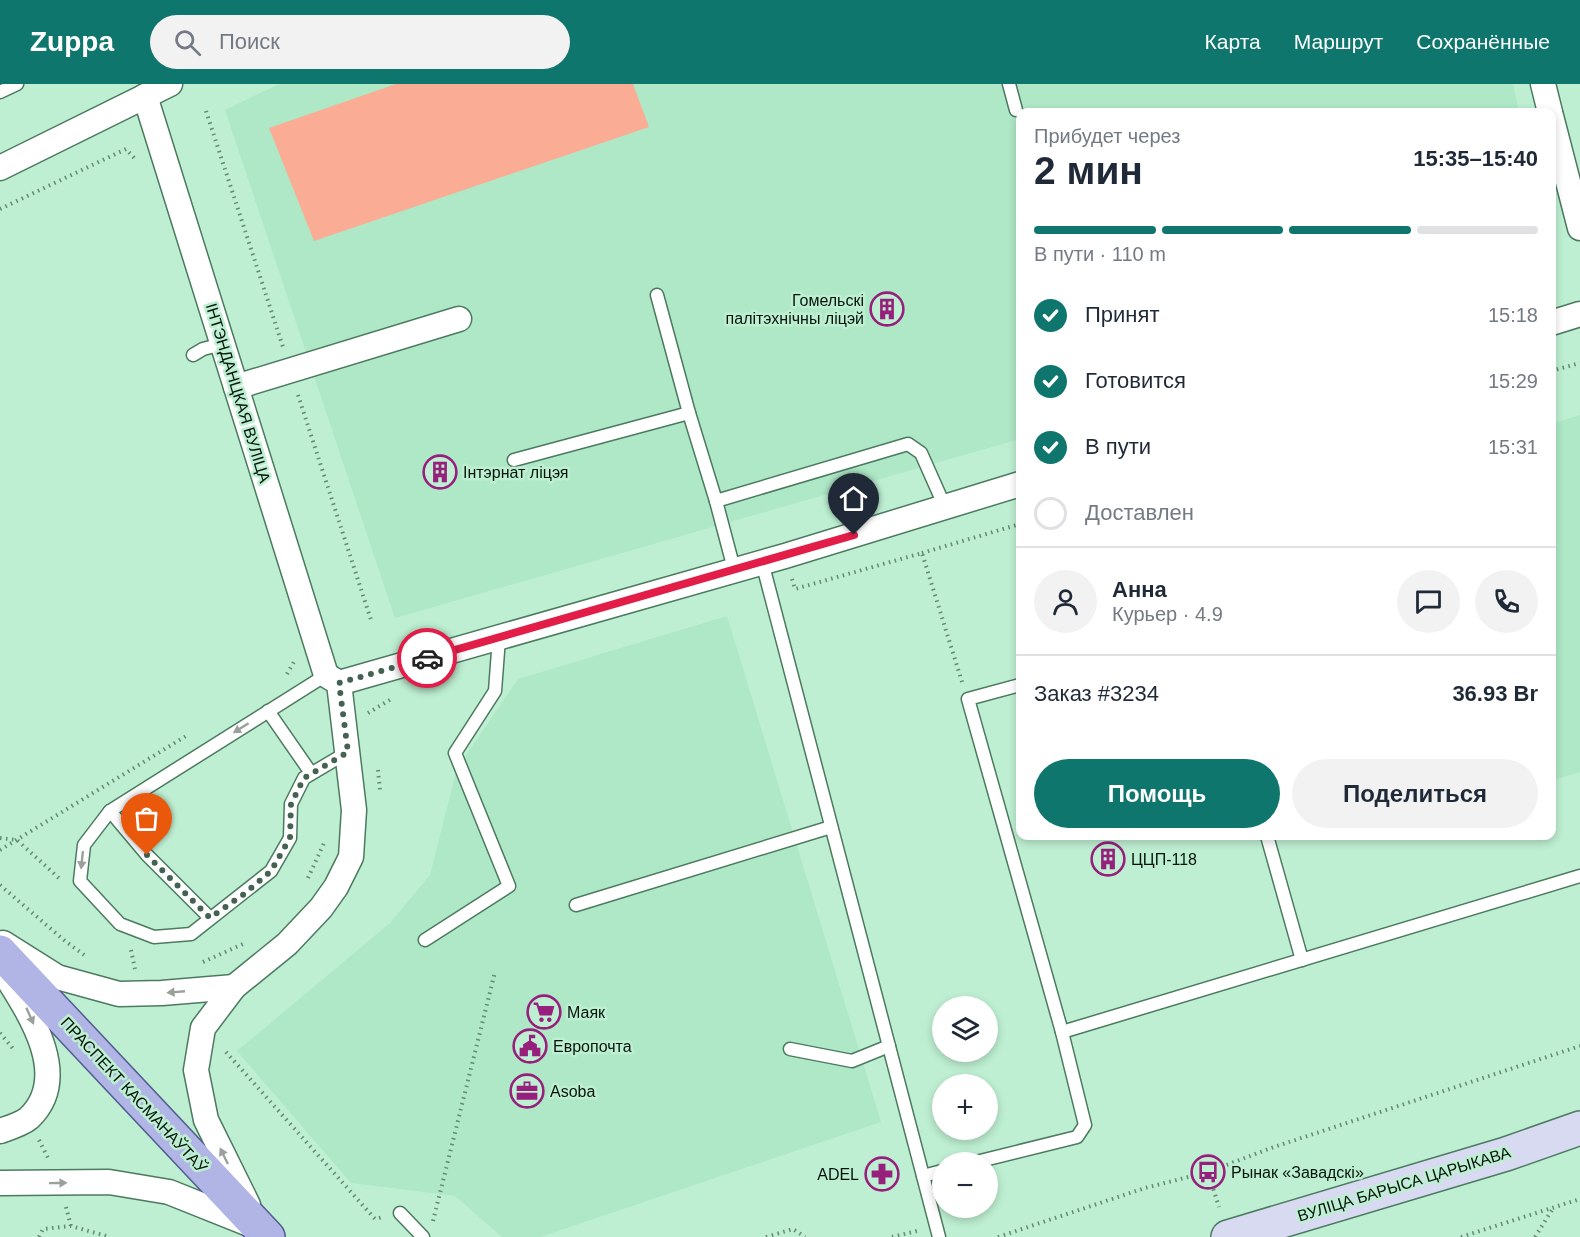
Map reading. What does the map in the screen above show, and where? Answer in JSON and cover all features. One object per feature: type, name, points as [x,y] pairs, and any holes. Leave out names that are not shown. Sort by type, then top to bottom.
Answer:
[{"type":"main road","name":"ПРАСПЕКТ КАСМАНАЎТАЎ","points":[[0,952],[263,1232]]},
{"type":"main road","name":"ВУЛІЦА БАРЫСА ЦАРЫКАВА","points":[[1228,1237],[1506,1154],[1580,1128]]},
{"type":"street","points":[[0,168],[170,84]]},
{"type":"street","points":[[1543,84],[1549,108]]},
{"type":"street","name":"ІНТЭНДАНЦКАЯ ВУЛІЦА","points":[[145,96],[222,344],[333,679],[348,752],[354,810],[351,857],[336,887],[321,908],[287,944],[234,987],[203,1028],[196,1070],[206,1120],[263,1232]]},
{"type":"street","points":[[1556,134],[1580,228]]},
{"type":"street","points":[[1556,321],[1580,314]]},
{"type":"street","points":[[236,387],[459,319]]},
{"type":"street","points":[[333,679],[499,638],[785,556],[1016,485]]},
{"type":"street","points":[[0,941],[57,977],[118,994],[234,987]]},
{"type":"street","points":[[0,966],[25,1006],[47,1056],[48,1082],[41,1104],[28,1119],[0,1131]]},
{"type":"street","points":[[0,1183],[109,1182],[169,1192],[263,1232]]},
{"type":"lane","points":[[0,92],[17,84]]},
{"type":"lane","points":[[1009,84],[1016,110]]},
{"type":"lane","points":[[657,295],[734,569]]},
{"type":"lane","points":[[194,355],[203,349],[222,344]]},
{"type":"lane","points":[[514,460],[689,413]]},
{"type":"lane","points":[[716,501],[908,444],[921,453],[945,507]]},
{"type":"lane","points":[[762,562],[939,1237]]},
{"type":"lane","points":[[425,940],[509,886],[455,753],[495,691],[499,638]]},
{"type":"lane","points":[[333,679],[268,711],[110,811],[84,845],[80,881],[120,924],[154,937],[191,934],[271,871],[290,838],[291,804],[304,778],[348,752]]},
{"type":"lane","points":[[998,1157],[1077,1137],[1085,1125],[1062,1032],[968,699],[1016,686]]},
{"type":"lane","points":[[268,711],[311,773]]},
{"type":"lane","points":[[110,811],[147,855],[210,918]]},
{"type":"lane","points":[[576,905],[831,827]]},
{"type":"lane","points":[[1268,840],[1302,960]]},
{"type":"lane","points":[[1062,1032],[1580,876]]},
{"type":"lane","points":[[790,1048],[852,1061],[889,1046]]},
{"type":"lane","points":[[922,1176],[932,1174]]},
{"type":"lane","points":[[400,1213],[427,1232]]},
{"type":"path","points":[[0,208],[126,149]]},
{"type":"path","points":[[1556,370],[1580,363]]},
{"type":"path","points":[[785,556],[795,589],[1016,525]]},
{"type":"path","points":[[922,553],[968,699]]},
{"type":"path","points":[[279,680],[289,673],[297,655]]},
{"type":"path","points":[[0,850],[188,735]]},
{"type":"path","points":[[0,838],[17,840]]},
{"type":"path","points":[[0,885],[65,941],[92,960]]},
{"type":"path","points":[[427,1232],[495,972]]},
{"type":"path","points":[[0,1033],[14,1049],[18,1058]]},
{"type":"path","points":[[998,1237],[1145,1188],[1208,1172],[1271,1148],[1580,1046]]},
{"type":"path","points":[[225,1053],[375,1219]]},
{"type":"path","points":[[35,1131],[49,1160]]},
{"type":"path","points":[[1208,1172],[1228,1237]]},
{"type":"path","points":[[1461,1237],[1580,1199]]},
{"type":"path","points":[[1535,1237],[1553,1209]]},
{"type":"path","points":[[39,1237],[43,1229],[71,1226],[110,1237]]},
{"type":"path","points":[[766,1237],[793,1229],[805,1237]]},
{"type":"shaded area","points":[[279,84],[1513,84],[1518,108],[1016,108],[1016,440],[395,618],[225,110]]},
{"type":"shaded area","points":[[396,84],[633,84],[649,127],[314,241],[269,128]]},
{"type":"shaded area","points":[[1580,415],[1580,772],[1556,779],[1556,422]]},
{"type":"shaded area","points":[[727,616],[881,1122],[540,1237],[502,1237],[455,1196],[351,1183],[237,1051],[390,923],[430,875],[457,768],[518,679]]},
{"type":"way so far","points":[[147,855],[210,918],[271,871],[290,838],[291,804],[304,778],[348,752],[339,683],[427,658]]},
{"type":"place","name":"Гомельскі палітэхнічны ліцэй","points":[[887,309]]},
{"type":"place","name":"Інтэрнат ліцэя","points":[[440,472]]},
{"type":"place","name":"ЦЦП-118","points":[[1108,859]]},
{"type":"place","name":"Маяк","points":[[544,1012]]},
{"type":"place","name":"Европочта","points":[[530,1046]]},
{"type":"place","name":"Asoba","points":[[527,1091]]},
{"type":"place","name":"Рынак «Завадскі»","points":[[1208,1172]]},
{"type":"place","name":"ADEL","points":[[882,1174]]},
{"type":"route","points":[[427,658],[854,535]]}]
